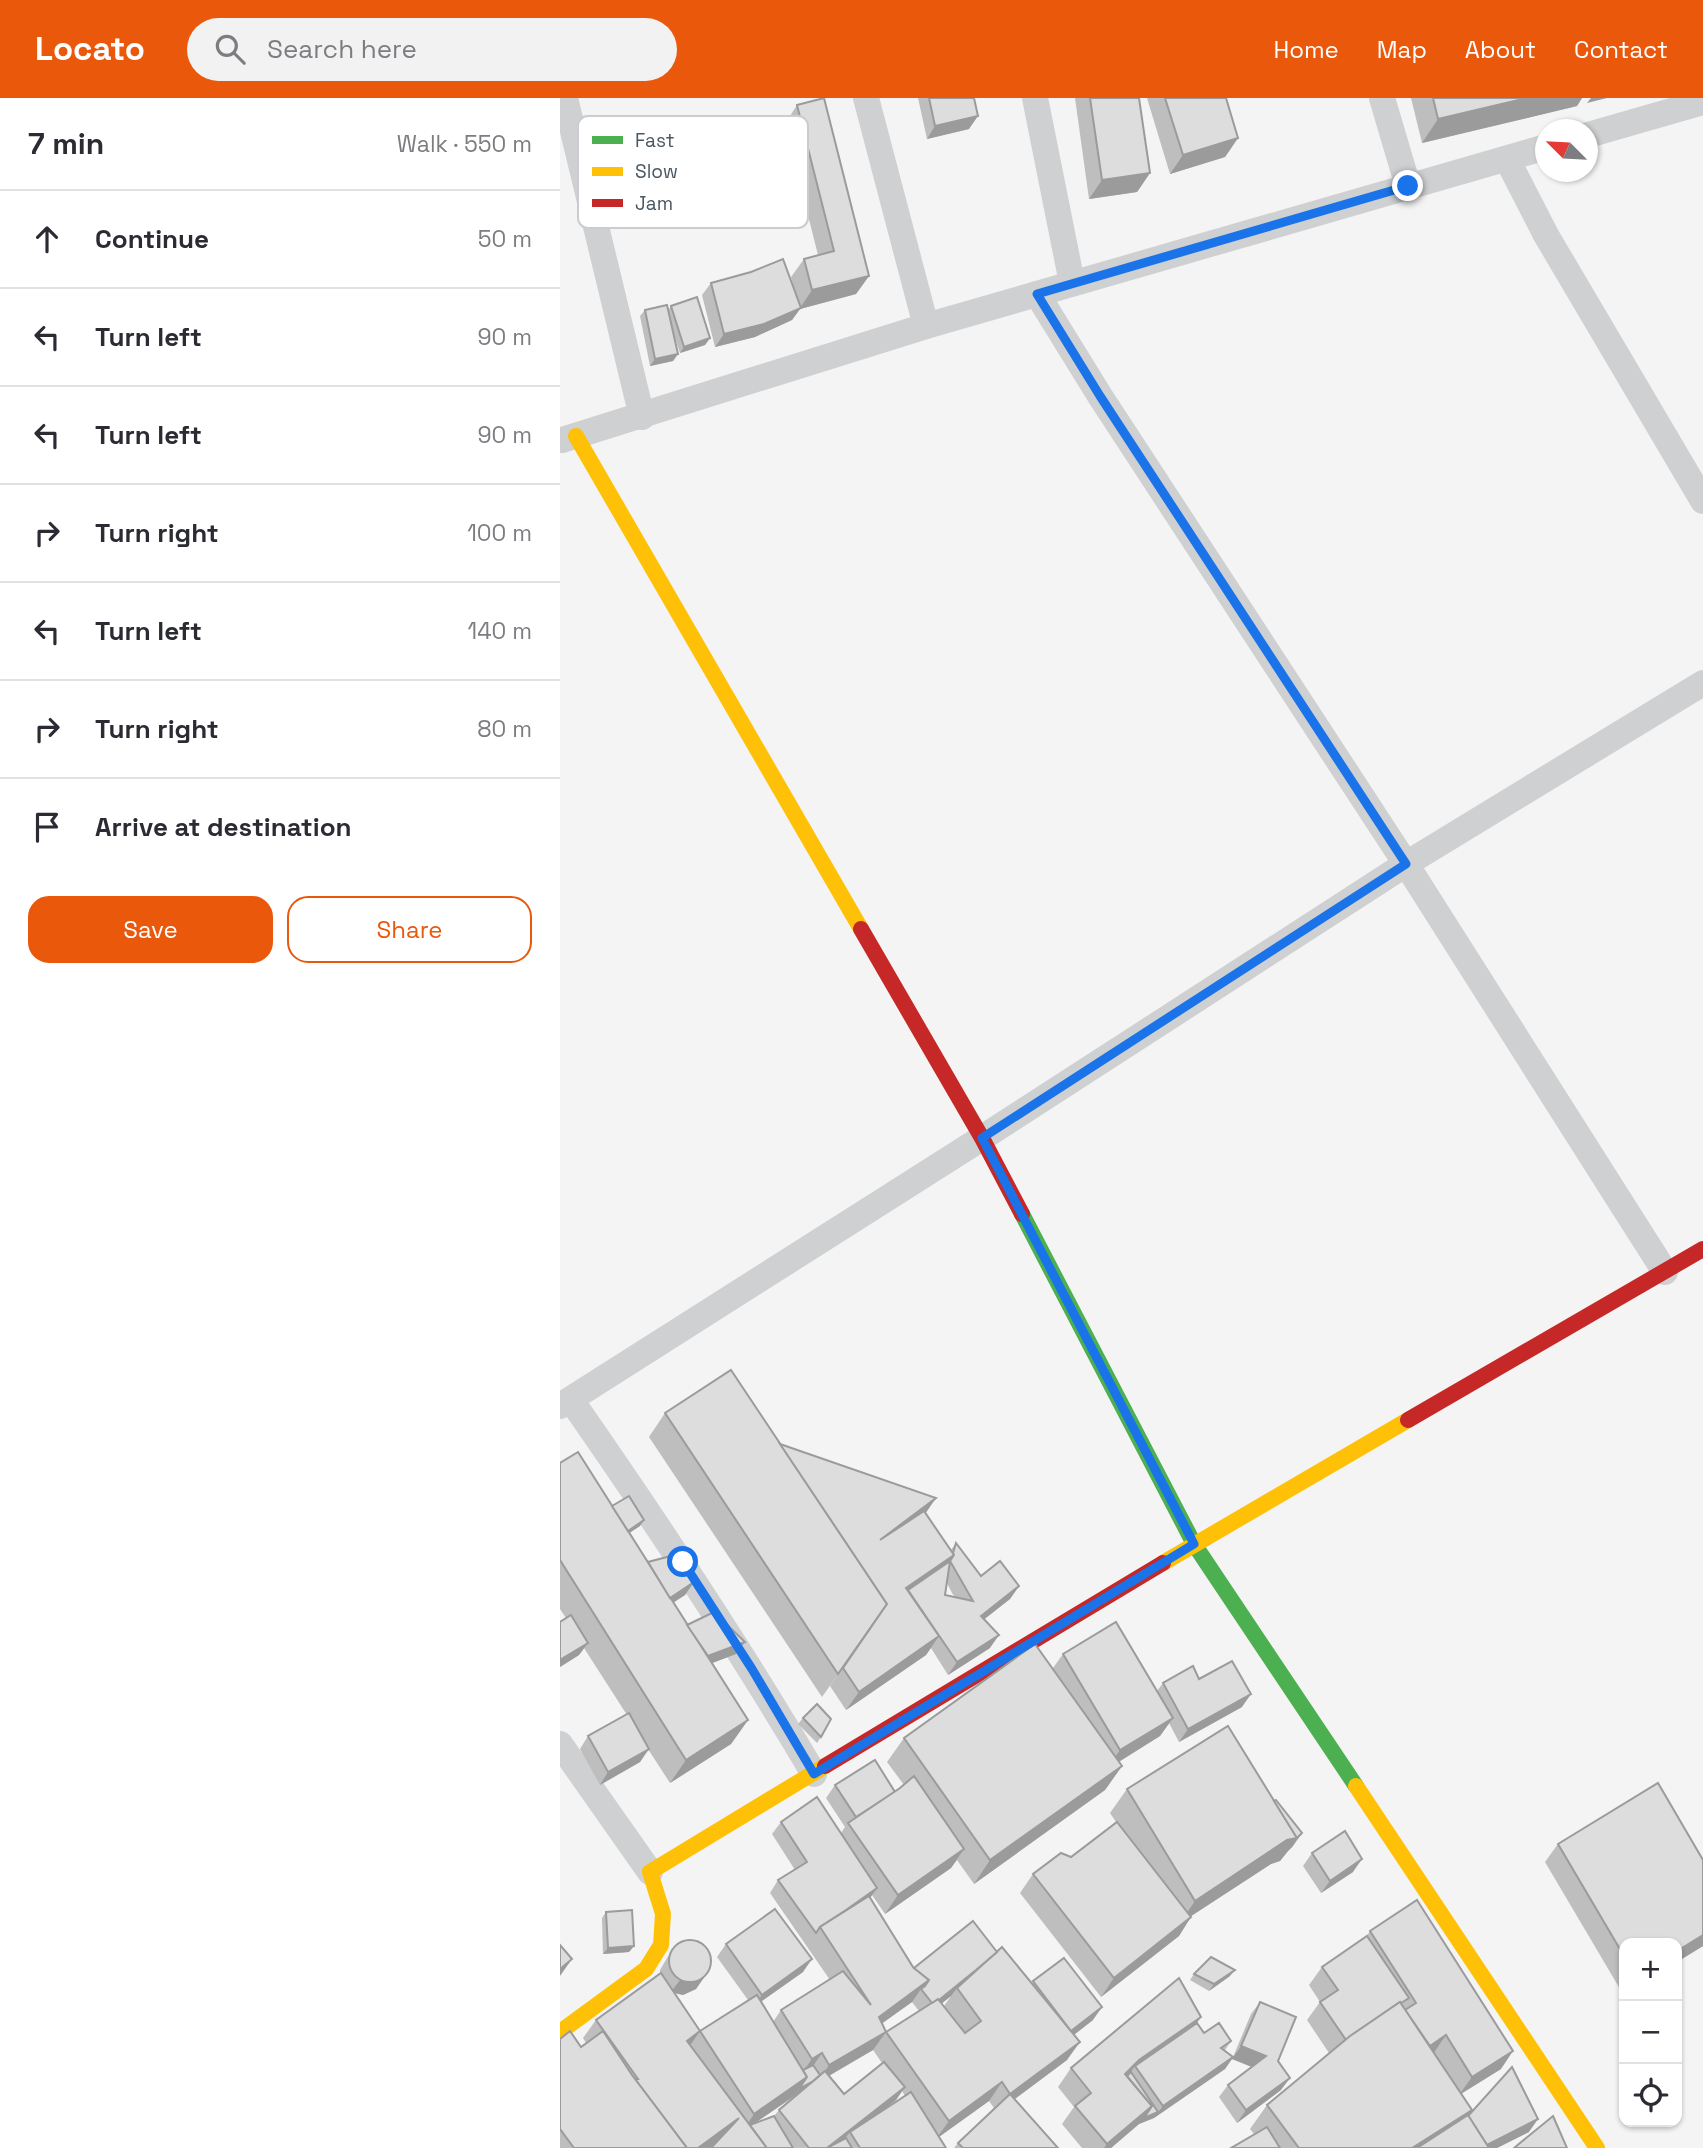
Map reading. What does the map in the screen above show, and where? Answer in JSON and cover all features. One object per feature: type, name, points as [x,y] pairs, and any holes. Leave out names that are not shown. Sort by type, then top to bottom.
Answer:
[{"type":"street","points":[[565,98],[578,152]]},
{"type":"street","points":[[866,98],[926,326]]},
{"type":"street","points":[[1035,98],[1072,283]]},
{"type":"street","points":[[1382,98],[1408,186]]},
{"type":"street","points":[[1598,132],[1703,102]]},
{"type":"street","points":[[1535,150],[926,326],[568,438],[982,1138],[1194,1544],[1597,2148]]},
{"type":"street","points":[[1507,159],[1546,235],[1703,501]]},
{"type":"street","points":[[596,228],[642,417]]},
{"type":"street","points":[[1037,294],[1100,396],[1406,864],[1665,1272]]},
{"type":"street","points":[[814,1774],[752,1669],[683,1562],[566,1403],[1406,864],[1703,683]]},
{"type":"street","points":[[650,1872],[1194,1544],[1703,1249]]},
{"type":"street","points":[[560,1744],[650,1872],[663,1914],[661,1945],[646,1969],[560,2032]]},
{"type":"building","points":[[824,98],[869,276],[812,290],[804,259],[834,251],[808,148],[808,116],[800,116],[797,105]]},
{"type":"building","points":[[929,98],[974,98],[978,116],[935,126]]},
{"type":"building","points":[[1090,98],[1139,98],[1150,173],[1102,180]]},
{"type":"building","points":[[1165,98],[1226,98],[1238,138],[1183,155]]},
{"type":"building","points":[[1433,98],[1527,98],[1438,119]]},
{"type":"building","points":[[783,259],[801,308],[764,324],[724,334],[711,283],[751,272]]},
{"type":"building","points":[[697,297],[710,338],[684,347],[671,306]]},
{"type":"building","points":[[667,305],[678,354],[655,359],[645,310]]},
{"type":"building","points":[[731,1370],[887,1604],[838,1674],[665,1413]]},
{"type":"building","points":[[780,1444],[936,1498],[880,1540],[924,1511],[954,1555],[906,1588],[939,1636],[859,1692],[843,1668],[887,1604]]},
{"type":"building","points":[[578,1452],[748,1720],[686,1760],[560,1560],[560,1463]]},
{"type":"building","points":[[629,1496],[644,1520],[628,1531],[612,1506]]},
{"type":"building","points":[[956,1543],[981,1576],[1000,1561],[1019,1586],[981,1616],[999,1635],[957,1662],[908,1590],[950,1561]],"holes":[[[950,1561],[973,1601],[945,1595]]]},
{"type":"building","points":[[686,1552],[694,1582],[670,1598],[648,1562]]},
{"type":"building","points":[[714,1612],[745,1642],[708,1656],[687,1625]]},
{"type":"building","points":[[571,1615],[588,1643],[560,1660],[560,1622]]},
{"type":"building","points":[[1116,1622],[1173,1718],[1120,1750],[1063,1654]]},
{"type":"building","points":[[1035,1644],[1122,1766],[990,1860],[904,1738]]},
{"type":"building","points":[[1232,1661],[1251,1694],[1188,1729],[1163,1683],[1193,1666],[1199,1679]]},
{"type":"building","points":[[817,1704],[831,1719],[821,1737],[803,1718]]},
{"type":"building","points":[[629,1713],[649,1749],[608,1772],[588,1736]]},
{"type":"building","points":[[1228,1726],[1297,1838],[1287,1840],[1195,1901],[1127,1789]]},
{"type":"building","points":[[875,1760],[895,1792],[856,1817],[835,1785]]},
{"type":"building","points":[[914,1776],[964,1849],[898,1895],[848,1823]]},
{"type":"building","points":[[1658,1783],[1703,1860],[1703,1935],[1682,1948],[1682,1938],[1619,1938],[1619,1948],[1558,1844]]},
{"type":"building","points":[[817,1797],[877,1888],[820,1927],[816,1933],[778,1880],[807,1862],[781,1822]]},
{"type":"building","points":[[1276,1800],[1302,1833],[1297,1838],[1274,1801]]},
{"type":"building","points":[[1117,1822],[1191,1917],[1114,1978],[1033,1874],[1061,1853],[1071,1857]]},
{"type":"building","points":[[1345,1831],[1362,1859],[1330,1881],[1312,1853]]},
{"type":"building","points":[[869,1896],[913,1967],[929,1980],[879,2017],[886,2032],[829,2065],[822,2053],[812,2059],[781,2010],[843,1971],[871,2005],[820,1927]]},
{"type":"building","points":[[1417,1900],[1513,2051],[1472,2077],[1446,2035],[1430,2046],[1405,2010],[1416,2003],[1370,1931]]},
{"type":"building","points":[[775,1909],[812,1959],[762,1995],[726,1944]]},
{"type":"building","points":[[632,1910],[634,1946],[608,1948],[606,1912]]},
{"type":"building","points":[[973,1921],[997,1952],[932,2003],[921,1989],[929,1980],[914,1968]]},
{"type":"building","points":[[1367,1936],[1409,1998],[1346,2040],[1320,2002],[1338,1990],[1322,1967]]},
{"type":"building","points":[[690,1940],[705,1946],[711,1961],[705,1976],[690,1982],[675,1976],[669,1961],[675,1946]]},
{"type":"building","points":[[560,1945],[572,1959],[560,1969]]},
{"type":"building","points":[[1002,1947],[1080,2042],[1010,2094],[1002,2082],[949,2121],[886,2032],[938,1999],[965,2033],[981,2021],[957,1988]]},
{"type":"building","points":[[1211,1957],[1235,1970],[1214,1984],[1194,1974]]},
{"type":"building","points":[[1064,1958],[1102,2007],[1071,2031],[1033,1981]]},
{"type":"building","points":[[661,1973],[700,2031],[687,2041],[767,2148],[711,2148],[739,2118],[698,2148],[687,2148],[635,2079],[638,2079],[596,2020]]},
{"type":"building","points":[[1179,1978],[1201,2017],[1139,2060],[1125,2074],[1152,2106],[1107,2144],[1075,2106],[1091,2093],[1071,2068]]},
{"type":"building","points":[[757,1995],[807,2077],[754,2114],[700,2031]]},
{"type":"building","points":[[1260,2002],[1296,2017],[1278,2061],[1290,2078],[1246,2110],[1228,2085],[1266,2056],[1241,2046]]},
{"type":"building","points":[[1400,2002],[1472,2110],[1412,2148],[1299,2148],[1267,2105],[1350,2036]]},
{"type":"building","points":[[1197,2023],[1204,2033],[1219,2023],[1231,2041],[1221,2048],[1233,2057],[1163,2106],[1135,2066]]},
{"type":"building","points":[[570,2031],[581,2047],[603,2031],[632,2075],[687,2148],[574,2148],[560,2129],[560,2039]]},
{"type":"building","points":[[884,2062],[905,2087],[827,2148],[809,2148],[779,2110],[825,2071],[844,2094]]},
{"type":"building","points":[[813,2065],[820,2075],[799,2089],[807,2077],[803,2070]]},
{"type":"building","points":[[1512,2067],[1538,2119],[1487,2145],[1468,2116]]},
{"type":"building","points":[[1131,2072],[1158,2112],[1144,2118],[1152,2106],[1127,2076]]},
{"type":"building","points":[[911,2092],[946,2148],[860,2148],[850,2132]]},
{"type":"building","points":[[1010,2094],[1058,2148],[963,2148],[958,2143]]},
{"type":"building","points":[[1468,2115],[1489,2148],[1417,2148]]},
{"type":"building","points":[[774,2116],[793,2148],[767,2148],[750,2125]]},
{"type":"building","points":[[1553,2116],[1567,2148],[1514,2148]]},
{"type":"building","points":[[1267,2127],[1280,2148],[1231,2148]]},
{"type":"building","points":[[846,2138],[852,2148],[827,2148]]},
{"type":"traffic: fast","points":[[1022,1214],[1194,1544],[1356,1786]]},
{"type":"traffic: slow","points":[[576,436],[861,929]]},
{"type":"traffic: slow","points":[[1163,1563],[1408,1420]]},
{"type":"traffic: slow","points":[[560,2032],[646,1969],[661,1945],[663,1914],[650,1872],[825,1766]]},
{"type":"traffic: slow","points":[[1356,1786],[1597,2148]]},
{"type":"traffic: jam","points":[[861,929],[982,1138],[1022,1214]]},
{"type":"traffic: jam","points":[[1408,1420],[1703,1249]]},
{"type":"traffic: jam","points":[[825,1766],[1163,1563]]},
{"type":"route","points":[[683,1562],[752,1669],[814,1774],[1194,1544],[982,1138],[1406,864],[1100,396],[1037,294],[1408,186]]}]
